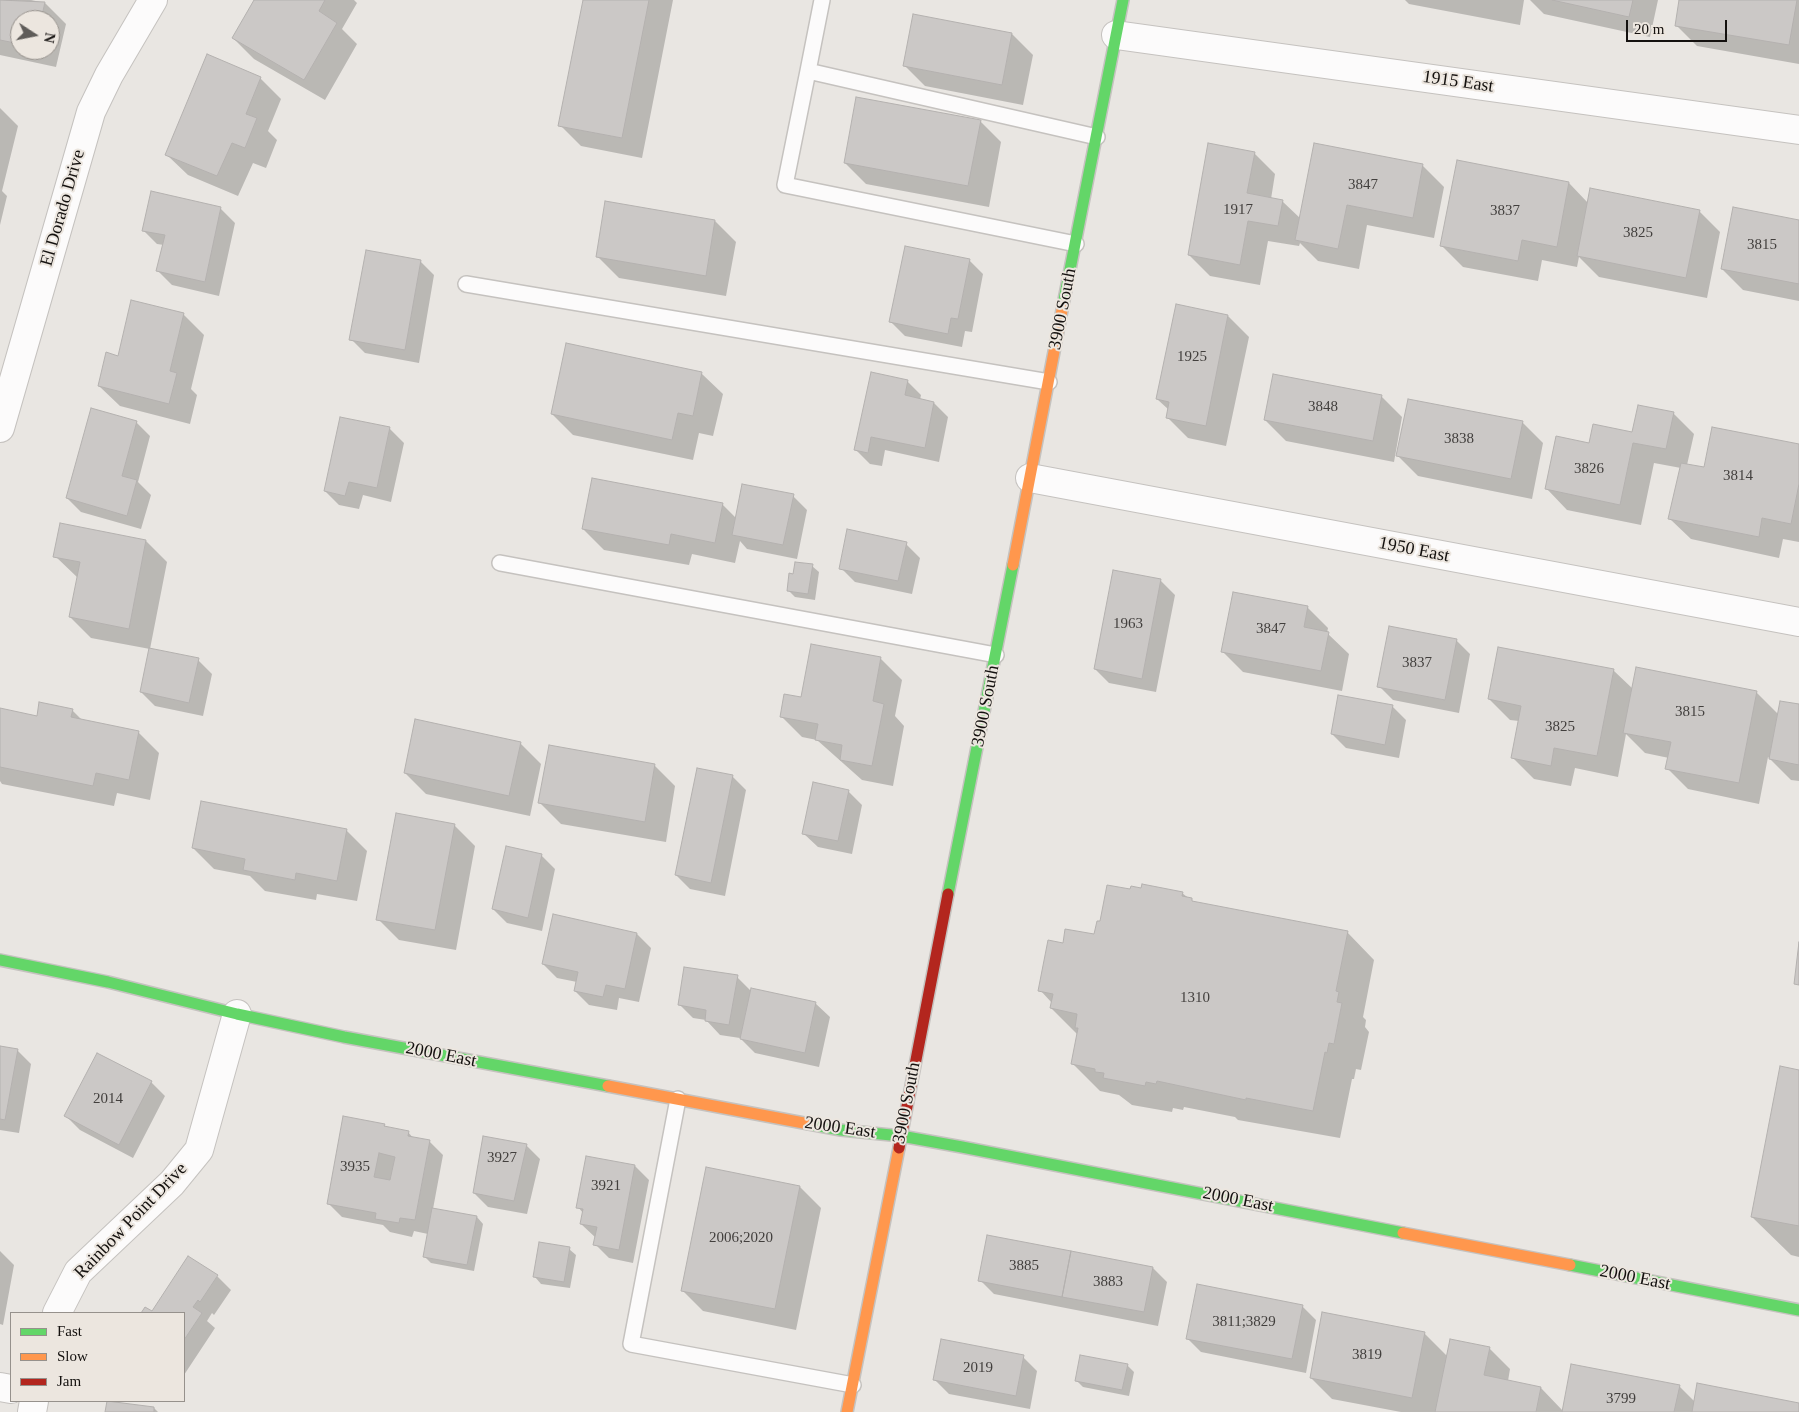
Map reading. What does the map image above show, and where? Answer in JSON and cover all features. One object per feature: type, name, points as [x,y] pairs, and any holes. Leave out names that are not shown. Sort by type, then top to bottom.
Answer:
[{"type":"street","name":"El Dorado Drive","points":[[0,428],[91,112],[109,75],[153,0]]},
{"type":"street","name":"3900 South","points":[[847,1412],[1123,0]]},
{"type":"street","name":"1915 East","points":[[1116,35],[1799,130]]},
{"type":"street","name":"1950 East","points":[[1030,478],[1799,622]]},
{"type":"street","name":"2000 East","points":[[0,960],[108,982],[237,1014],[344,1037],[841,1130],[901,1136],[1799,1310]]},
{"type":"street","name":"Rainbow Point Drive","points":[[58,1312],[78,1272],[172,1183],[199,1150],[237,1014]]},
{"type":"lane","points":[[822,0],[786,185],[1076,244]]},
{"type":"lane","points":[[808,71],[1096,137]]},
{"type":"lane","points":[[466,284],[1049,382]]},
{"type":"lane","points":[[500,563],[996,655]]},
{"type":"lane","points":[[678,1099],[631,1344],[853,1385]]},
{"type":"building","points":[[0,0],[45,2],[43,10],[10,10],[10,42],[0,40]]},
{"type":"building","points":[[254,0],[325,0],[319,11],[337,23],[304,80],[232,38]]},
{"type":"building","points":[[583,0],[649,0],[622,138],[558,126]]},
{"type":"building","points":[[1552,0],[1633,0],[1629,17]]},
{"type":"building","points":[[1679,0],[1797,0],[1789,45],[1675,26]]},
{"type":"building","points":[[913,14],[1012,33],[1002,85],[903,66]]},
{"type":"building","points":[[207,54],[261,77],[246,114],[257,118],[245,148],[232,143],[217,176],[165,155]]},
{"type":"building","points":[[856,97],[981,120],[968,186],[844,163]]},
{"type":"building","points":[[1208,143],[1255,152],[1247,193],[1283,200],[1278,226],[1248,221],[1240,265],[1188,255]]},
{"type":"building","points":[[1314,143],[1423,164],[1413,218],[1347,205],[1338,249],[1295,240]]},
{"type":"building","points":[[1457,160],[1569,182],[1557,247],[1522,240],[1518,261],[1440,246]]},
{"type":"building","points":[[1590,188],[1700,210],[1686,278],[1577,256]]},
{"type":"building","points":[[151,191],[221,207],[205,282],[156,271],[165,235],[142,231]]},
{"type":"building","points":[[605,201],[715,220],[706,276],[596,257]]},
{"type":"building","points":[[1733,207],[1799,220],[1799,284],[1721,269]]},
{"type":"building","points":[[905,246],[970,259],[958,319],[951,318],[948,334],[889,322]]},
{"type":"building","points":[[366,250],[421,260],[405,350],[349,340]]},
{"type":"building","points":[[131,300],[184,313],[170,371],[177,373],[169,404],[98,386],[106,352],[118,356]]},
{"type":"building","points":[[1176,304],[1228,315],[1206,426],[1166,418],[1169,402],[1156,399]]},
{"type":"building","points":[[566,343],[702,372],[693,416],[678,413],[672,440],[551,414]]},
{"type":"building","points":[[871,372],[908,380],[905,395],[934,402],[925,448],[871,437],[868,453],[854,450]]},
{"type":"building","points":[[1273,374],[1382,395],[1373,441],[1264,420]]},
{"type":"building","points":[[1408,399],[1523,421],[1511,479],[1396,456]]},
{"type":"building","points":[[1638,405],[1674,412],[1666,449],[1633,443],[1620,505],[1545,489],[1556,436],[1589,443],[1593,424],[1632,432]]},
{"type":"building","points":[[91,408],[137,421],[122,476],[137,480],[127,516],[66,498]]},
{"type":"building","points":[[340,417],[390,427],[377,488],[349,482],[345,496],[324,491]]},
{"type":"building","points":[[1712,427],[1799,444],[1799,484],[1791,524],[1762,518],[1759,537],[1668,519],[1681,463],[1704,467]]},
{"type":"building","points":[[592,478],[723,503],[715,543],[671,534],[669,545],[582,529]]},
{"type":"building","points":[[742,484],[794,494],[783,545],[732,535]]},
{"type":"building","points":[[60,523],[146,540],[129,629],[69,617],[80,562],[53,557]]},
{"type":"building","points":[[847,529],[907,542],[898,581],[839,569]]},
{"type":"building","points":[[795,562],[813,564],[808,594],[787,591],[789,573],[793,574]]},
{"type":"building","points":[[1113,570],[1161,579],[1142,679],[1094,669]]},
{"type":"building","points":[[1233,592],[1308,606],[1304,627],[1329,632],[1321,671],[1221,652]]},
{"type":"building","points":[[1389,626],[1457,639],[1445,700],[1377,687]]},
{"type":"building","points":[[811,644],[881,657],[873,701],[884,704],[872,766],[840,760],[842,745],[815,740],[818,724],[780,717],[784,694],[801,697]]},
{"type":"building","points":[[1498,647],[1614,669],[1597,756],[1554,748],[1551,766],[1511,758],[1521,706],[1488,699]]},
{"type":"building","points":[[149,648],[199,658],[189,703],[140,692]]},
{"type":"building","points":[[1636,667],[1757,691],[1739,783],[1665,769],[1671,742],[1623,733]]},
{"type":"building","points":[[1338,695],[1393,705],[1385,745],[1331,734]]},
{"type":"building","points":[[1780,701],[1799,704],[1799,765],[1769,759]]},
{"type":"building","points":[[39,702],[73,709],[71,717],[139,731],[129,780],[96,773],[93,786],[0,767],[0,708],[37,716]]},
{"type":"building","points":[[415,719],[521,742],[509,796],[404,773]]},
{"type":"building","points":[[549,745],[655,764],[645,822],[538,803]]},
{"type":"building","points":[[697,768],[733,775],[711,883],[675,875]]},
{"type":"building","points":[[813,782],[849,790],[838,841],[802,834]]},
{"type":"building","points":[[201,801],[347,829],[337,881],[296,873],[295,880],[243,870],[245,859],[192,848]]},
{"type":"building","points":[[396,813],[455,824],[435,930],[376,920]]},
{"type":"building","points":[[506,846],[542,854],[528,918],[492,909]]},
{"type":"building","points":[[1142,884],[1183,892],[1182,896],[1192,898],[1192,901],[1348,931],[1336,991],[1339,992],[1337,1002],[1342,1003],[1334,1044],[1329,1043],[1327,1053],[1325,1052],[1313,1111],[1246,1098],[1246,1100],[1157,1081],[1156,1084],[1146,1082],[1145,1086],[1103,1078],[1104,1073],[1095,1072],[1095,1069],[1071,1064],[1078,1028],[1075,1028],[1077,1014],[1050,1008],[1053,994],[1038,991],[1048,940],[1063,943],[1065,929],[1094,934],[1097,921],[1100,921],[1107,885],[1130,889],[1131,886],[1141,888]]},
{"type":"building","points":[[553,914],[637,933],[625,989],[606,985],[603,997],[574,991],[578,972],[542,964]]},
{"type":"building","points":[[1799,942],[1799,985],[1794,984]]},
{"type":"building","points":[[684,967],[738,975],[729,1025],[705,1021],[706,1010],[678,1005]]},
{"type":"building","points":[[751,988],[816,1002],[805,1053],[740,1039]]},
{"type":"building","points":[[0,1046],[18,1049],[5,1120],[0,1119]]},
{"type":"building","points":[[97,1053],[152,1081],[119,1145],[64,1116]]},
{"type":"building","points":[[1780,1066],[1799,1070],[1799,1226],[1751,1217]]},
{"type":"building","points":[[343,1116],[385,1124],[384,1126],[409,1131],[408,1136],[430,1140],[415,1220],[400,1218],[399,1223],[375,1219],[376,1213],[327,1204]],"holes":[[[379,1153],[395,1157],[390,1180],[374,1177]]]},
{"type":"building","points":[[483,1136],[527,1144],[514,1201],[473,1193]]},
{"type":"building","points":[[586,1156],[635,1165],[619,1250],[593,1245],[597,1227],[580,1224],[583,1209],[576,1208]]},
{"type":"building","points":[[706,1167],[800,1186],[775,1309],[681,1291]]},
{"type":"building","points":[[432,1208],[477,1216],[467,1265],[423,1257]]},
{"type":"building","points":[[987,1235],[1071,1251],[1062,1297],[978,1281]]},
{"type":"building","points":[[539,1242],[570,1247],[564,1282],[533,1277]]},
{"type":"building","points":[[1071,1251],[1153,1267],[1144,1312],[1062,1297]]},
{"type":"building","points":[[188,1256],[218,1275],[200,1302],[198,1300],[193,1307],[202,1313],[185,1338],[185,1312],[142,1312],[145,1307],[152,1311]]},
{"type":"building","points":[[1197,1284],[1303,1305],[1292,1359],[1186,1339]]},
{"type":"building","points":[[1322,1312],[1425,1332],[1412,1398],[1310,1378]]},
{"type":"building","points":[[941,1339],[1024,1355],[1016,1396],[933,1380]]},
{"type":"building","points":[[1450,1339],[1490,1347],[1484,1375],[1541,1387],[1536,1412],[1435,1412]]},
{"type":"building","points":[[1080,1355],[1128,1364],[1122,1390],[1075,1381]]},
{"type":"building","points":[[1571,1364],[1680,1385],[1674,1412],[1562,1412]]},
{"type":"building","points":[[1697,1383],[1799,1403],[1799,1412],[1692,1412]]},
{"type":"building","points":[[107,1402],[154,1407],[154,1412],[105,1412]]},
{"type":"traffic: fast","points":[[1063,305],[1123,0]]},
{"type":"traffic: fast","points":[[948,894],[1013,565]]},
{"type":"traffic: fast","points":[[0,960],[108,982],[237,1014],[344,1037],[608,1086]]},
{"type":"traffic: fast","points":[[809,1124],[841,1130],[901,1136],[962,1147],[1403,1233]]},
{"type":"traffic: fast","points":[[1570,1265],[1799,1310]]},
{"type":"traffic: slow","points":[[1013,565],[1063,305]]},
{"type":"traffic: slow","points":[[608,1086],[809,1124]]},
{"type":"traffic: slow","points":[[847,1412],[899,1148]]},
{"type":"traffic: slow","points":[[1403,1233],[1570,1265]]},
{"type":"traffic: jam","points":[[899,1148],[948,894]]}]
